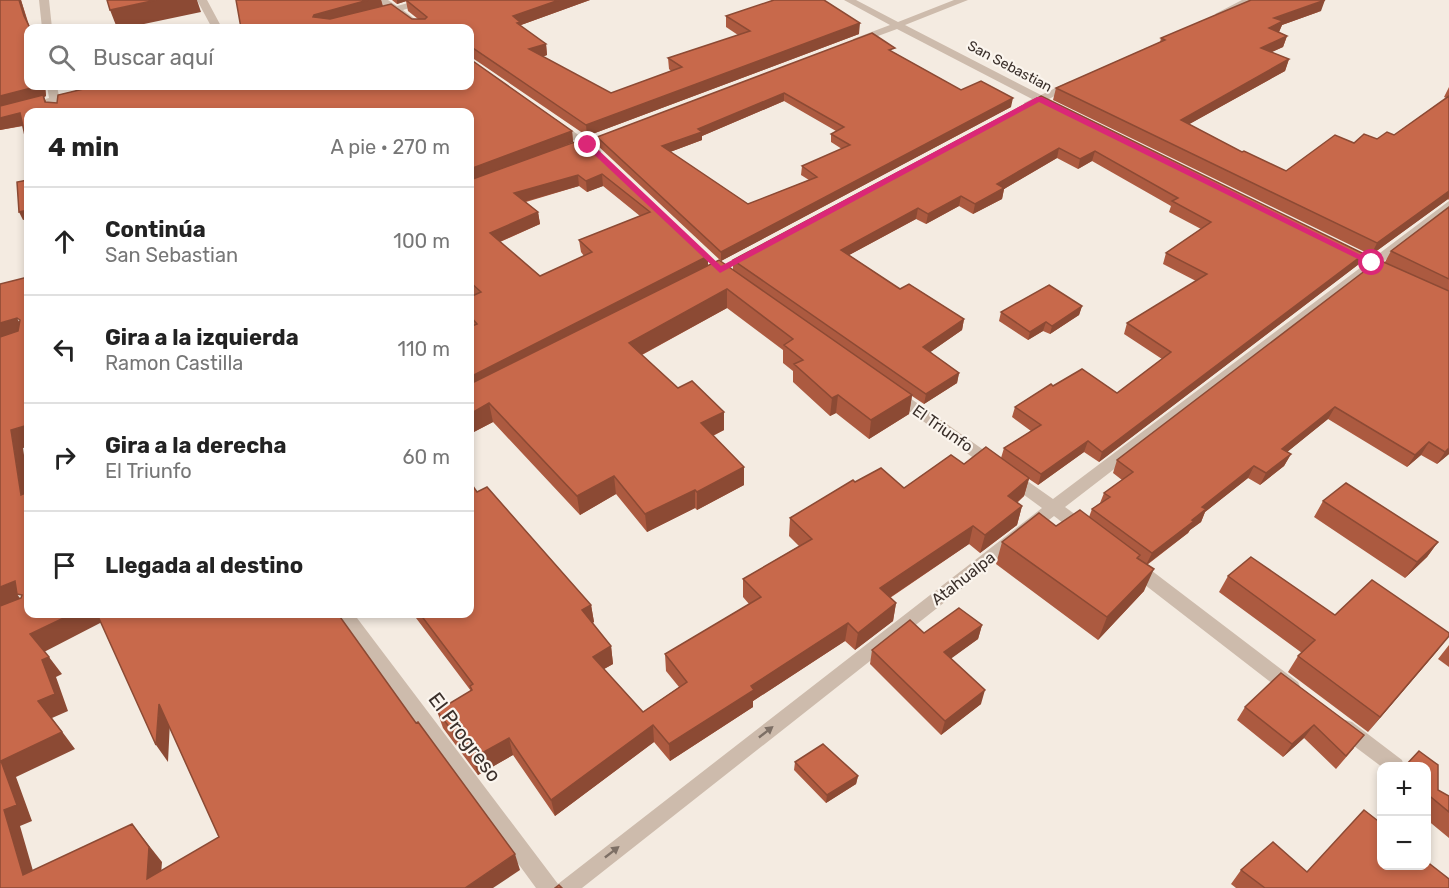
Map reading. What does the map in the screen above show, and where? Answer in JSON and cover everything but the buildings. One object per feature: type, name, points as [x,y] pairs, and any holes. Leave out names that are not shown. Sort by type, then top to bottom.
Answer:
[{"type":"street","points":[[44,0],[46,24]]},
{"type":"street","points":[[202,0],[215,24]]},
{"type":"street","points":[[382,0],[416,24]]},
{"type":"street","points":[[374,15],[430,0]]},
{"type":"street","name":"San Sebastian","points":[[849,0],[1061,110]]},
{"type":"street","points":[[844,46],[963,0]]},
{"type":"street","points":[[1209,20],[1250,0]]},
{"type":"street","points":[[1019,110],[1085,78]]},
{"type":"street","points":[[52,90],[56,108]]},
{"type":"street","points":[[24,108],[95,90]]},
{"type":"street","points":[[0,114],[24,108]]},
{"type":"street","points":[[542,113],[588,145],[604,160]]},
{"type":"street","name":"Atahualpa","points":[[566,888],[1054,507],[1449,205]]},
{"type":"street","name":"El Triunfo","points":[[882,385],[1101,543]]},
{"type":"street","points":[[1120,557],[1300,694]]},
{"type":"street","name":"El Progreso","points":[[348,618],[549,888]]},
{"type":"street","points":[[1329,716],[1390,762]]},
{"type":"route","points":[[588,145],[720,270],[1039,99],[1372,263]]}]
